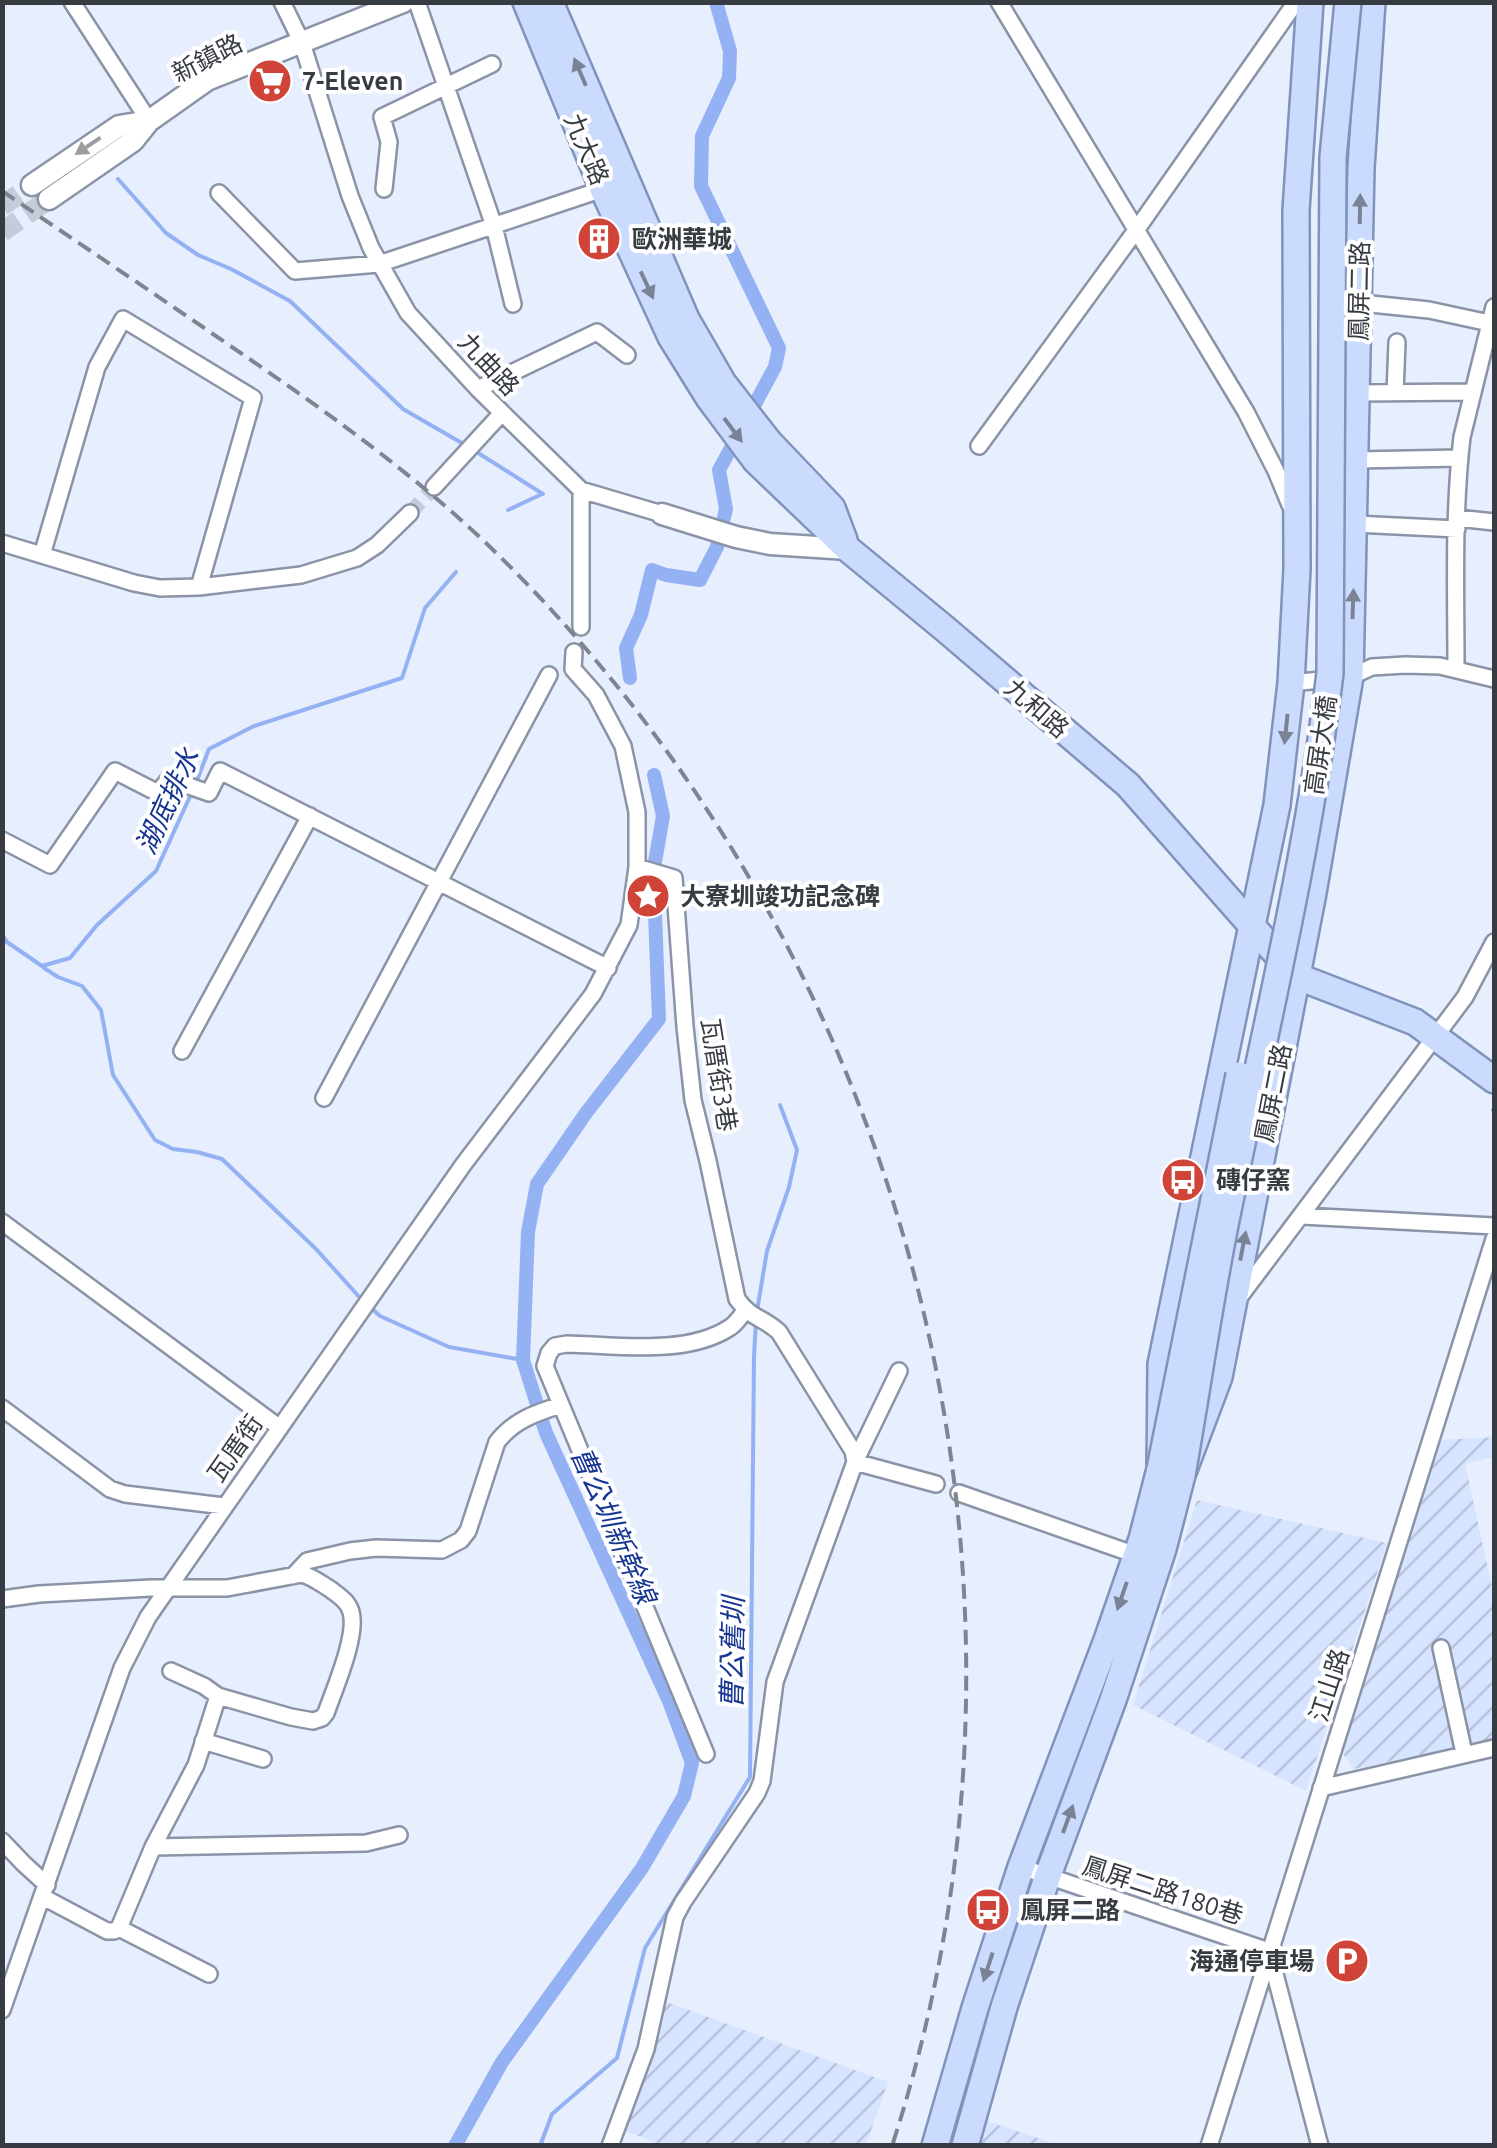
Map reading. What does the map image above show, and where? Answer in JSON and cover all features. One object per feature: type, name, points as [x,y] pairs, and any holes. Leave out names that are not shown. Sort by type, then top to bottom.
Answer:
[{"type":"main road","name":"九大路","points":[[526,2],[603,189],[671,337],[716,390]]},
{"type":"main road","name":"九大路","points":[[550,2],[716,390]]},
{"type":"main road","name":"鳳屏二路","points":[[965,2146],[1004,2007],[1047,1878],[1164,1549],[1171,1472],[1161,1364],[1277,805],[1291,683],[1296,569],[1296,210],[1310,2]]},
{"type":"main road","name":"高屏大橋","points":[[1171,1472],[1208,1220],[1292,826],[1313,674],[1315,217],[1332,2]]},
{"type":"main road","name":"高屏大橋","points":[[1171,1472],[1306,833],[1328,689],[1333,172],[1348,2]]},
{"type":"main road","name":"鳳屏二路","points":[[935,2146],[1021,1867],[1108,1640],[1136,1555],[1218,1376],[1350,677],[1360,168],[1372,2]]},
{"type":"main road","name":"九和路","points":[[716,390],[763,452],[848,549],[1128,785],[1296,976]]},
{"type":"main road","points":[[1296,976],[1416,1022],[1494,1080]]},
{"type":"street","points":[[72,2],[149,121]]},
{"type":"street","name":"九曲路","points":[[282,2],[302,43],[350,196],[379,264],[408,313],[501,414],[581,490],[736,537],[770,544],[848,549]]},
{"type":"street","name":"新鎮路","points":[[48,200],[133,141],[149,121],[207,80],[402,2]]},
{"type":"street","points":[[417,2],[494,226],[512,304]]},
{"type":"street","name":"鳳屏二路","points":[[999,2],[1246,412],[1296,520]]},
{"type":"street","points":[[978,446],[1296,2]]},
{"type":"street","points":[[384,189],[388,142],[382,117],[492,64]]},
{"type":"street","name":"新鎮路","points":[[32,185],[119,126],[149,121]]},
{"type":"street","points":[[219,193],[295,270],[379,264],[603,189]]},
{"type":"street","points":[[1371,304],[1493,318],[1460,458],[1456,669]]},
{"type":"street","points":[[42,556],[98,367],[123,320],[253,398],[199,587]]},
{"type":"street","points":[[478,390],[597,332],[627,354]]},
{"type":"street","points":[[1395,393],[1397,342]]},
{"type":"street","points":[[1357,393],[1473,392]]},
{"type":"street","points":[[434,487],[501,414]]},
{"type":"street","points":[[1356,460],[1460,458]]},
{"type":"street","points":[[581,490],[581,627]]},
{"type":"street","points":[[2,543],[134,584],[199,587],[301,575],[357,558],[410,513]]},
{"type":"street","points":[[1355,524],[1494,522]]},
{"type":"street","name":"瓦厝街","points":[[2,2010],[122,1668],[148,1617],[463,1166],[593,994],[629,925],[638,867],[637,812],[623,746],[596,694],[573,670],[574,652]]},
{"type":"street","points":[[1291,683],[1350,677],[1372,667],[1440,666],[1494,679]]},
{"type":"street","points":[[324,1098],[549,675]]},
{"type":"street","points":[[2,840],[50,865],[115,771],[158,792],[169,779],[208,793],[220,770],[608,968]]},
{"type":"street","points":[[182,1051],[310,816]]},
{"type":"street","name":"瓦厝街3巷","points":[[638,867],[674,878],[693,1100],[736,1299],[749,1314]]},
{"type":"street","points":[[1230,1309],[1465,997],[1494,942]]},
{"type":"street","points":[[1302,1216],[1494,1226]]},
{"type":"street","points":[[2,1222],[280,1428]]},
{"type":"street","name":"江山路","points":[[1209,2146],[1494,1239]]},
{"type":"street","points":[[706,1754],[557,1406],[545,1366],[549,1353],[555,1346],[578,1344],[658,1348],[706,1338],[731,1328],[749,1314],[780,1332],[853,1451],[855,1462]]},
{"type":"street","points":[[610,2146],[646,2049],[675,1917],[762,1781],[775,1682],[855,1462],[899,1371]]},
{"type":"street","points":[[293,1576],[307,1561],[350,1551],[442,1550],[461,1540],[468,1530],[497,1442],[512,1424],[557,1406]]},
{"type":"street","points":[[2,1408],[110,1490],[224,1506]]},
{"type":"street","points":[[855,1462],[936,1484]]},
{"type":"street","points":[[959,1494],[1136,1555]]},
{"type":"street","points":[[2,1599],[39,1594],[228,1588],[302,1574],[343,1598],[350,1609],[347,1653],[322,1718],[290,1718],[218,1696],[171,1671]]},
{"type":"street","points":[[1441,1648],[1464,1753]]},
{"type":"street","points":[[2,1841],[45,1891],[114,1932],[196,1765],[218,1696]]},
{"type":"street","points":[[204,1741],[263,1759]]},
{"type":"street","points":[[1321,1788],[1494,1748]]},
{"type":"street","points":[[154,1847],[366,1843],[399,1834]]},
{"type":"street","name":"鳳屏二路180巷","points":[[1021,1867],[1269,1951]]},
{"type":"street","points":[[118,1928],[210,1974]]},
{"type":"street","points":[[1269,1951],[1320,2146]]},
{"type":"shaded area","points":[[1494,1437],[1494,1457],[1465,1464],[1494,1596],[1494,1739],[1354,1769],[1341,1751],[1439,1440]]},
{"type":"shaded area","points":[[1197,1500],[1387,1543],[1306,1791],[1133,1705]]},
{"type":"shaded area","points":[[664,2001],[888,2082],[866,2145],[662,2145],[625,2131]]},
{"type":"shaded area","points":[[984,2120],[1059,2145],[978,2146]]},
{"type":"waterway","name":"曹公圳新幹線","points":[[630,678],[626,648],[641,615],[652,570],[700,580],[717,547],[726,509],[719,470],[775,367],[779,348],[701,186],[702,136],[729,78],[730,51],[716,2]]},
{"type":"waterway","points":[[118,179],[166,233],[198,255],[290,301],[403,409],[467,446]]},
{"type":"waterway","points":[[475,451],[543,494]]},
{"type":"waterway","name":"湖底排水","points":[[508,510],[540,495]]},
{"type":"waterway","name":"湖底排水","points":[[196,783],[209,749],[254,726],[402,678],[425,608],[456,572]]},
{"type":"waterway","name":"曹公圳新幹線","points":[[654,775],[663,816],[655,862]]},
{"type":"waterway","name":"湖底排水","points":[[2,935],[42,966],[70,958],[97,925],[156,871],[192,792]]},
{"type":"waterway","name":"曹公圳新幹線","points":[[455,2146],[502,2062],[642,1868],[684,1796],[692,1763],[669,1701],[546,1433],[523,1360],[528,1232],[537,1184],[659,1019],[654,888]]},
{"type":"waterway","points":[[44,968],[82,986],[101,1010],[113,1075],[155,1140],[173,1149],[222,1159],[316,1249],[362,1300]]},
{"type":"waterway","name":"曹公舊圳","points":[[757,1311],[767,1251],[797,1150],[780,1105]]},
{"type":"waterway","points":[[369,1306],[380,1316],[449,1347],[523,1360]]},
{"type":"waterway","name":"曹公舊圳","points":[[540,2146],[552,2114],[617,2058],[645,1948],[750,1777],[756,1321]]},
{"type":"tunnel","points":[[2,206],[32,185]]},
{"type":"tunnel","points":[[2,232],[49,199]]},
{"type":"tunnel","points":[[410,513],[434,487]]},
{"type":"railway","points":[[2,191],[327,414],[393,463],[487,544],[634,707],[755,888],[850,1083],[918,1288],[956,1500],[966,1716],[945,1932],[892,2146]]},
{"type":"place","name":"7-Eleven","points":[[270,81]]},
{"type":"place","name":"歐洲華城","points":[[599,239]]},
{"type":"place","name":"大寮圳竣功記念碑","points":[[648,896]]},
{"type":"place","name":"磚仔窯","points":[[1183,1180]]},
{"type":"place","name":"鳳屏二路","points":[[988,1910]]},
{"type":"place","name":"海通停車場","points":[[1347,1961]]}]
